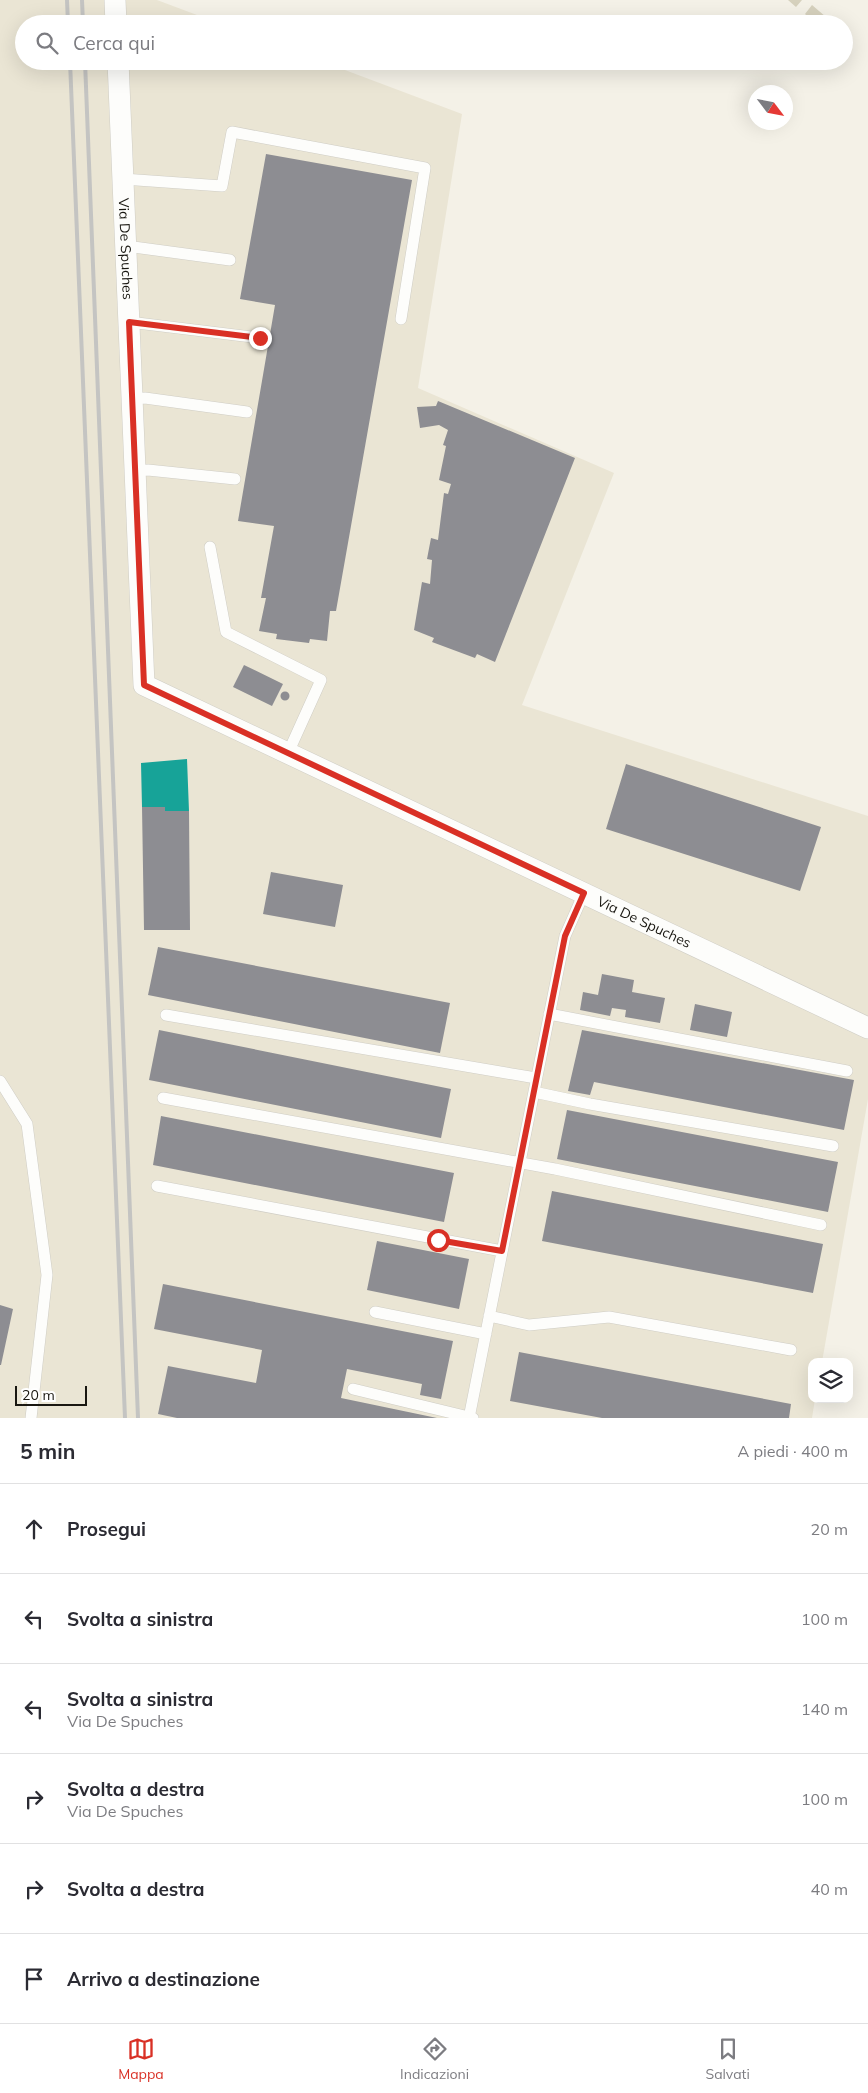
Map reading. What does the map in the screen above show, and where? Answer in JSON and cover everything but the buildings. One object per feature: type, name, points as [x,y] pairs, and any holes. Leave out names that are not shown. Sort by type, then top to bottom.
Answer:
[{"type":"street","points":[[115,0],[116,15]]},
{"type":"street","name":"Via De Spuches","points":[[118,70],[144,685],[868,1028]]},
{"type":"lane","points":[[123,179],[222,186],[232,132],[425,168],[401,319]]},
{"type":"lane","points":[[126,246],[230,260]]},
{"type":"lane","points":[[129,322],[260,338]]},
{"type":"lane","points":[[132,399],[146,398],[247,412]]},
{"type":"lane","points":[[135,471],[148,470],[235,479]]},
{"type":"lane","points":[[210,547],[226,632],[321,680],[288,753]]},
{"type":"lane","points":[[353,1389],[471,1418],[489,1316],[565,936],[584,893]]},
{"type":"lane","points":[[549,1014],[847,1071]]},
{"type":"lane","points":[[166,1015],[536,1078]]},
{"type":"lane","points":[[0,1080],[27,1124],[46,1275],[32,1418]]},
{"type":"lane","points":[[534,1092],[590,1104],[833,1146]]},
{"type":"lane","points":[[163,1098],[520,1163],[821,1225]]},
{"type":"lane","points":[[157,1186],[502,1251]]},
{"type":"lane","points":[[375,1312],[486,1334]]},
{"type":"lane","points":[[489,1316],[529,1325],[609,1317],[792,1350]]},
{"type":"shaded area","points":[[0,0],[157,0],[197,15],[15,15],[15,70],[345,70],[462,114],[418,388],[614,473],[522,705],[868,816],[868,1099],[823,1358],[808,1358],[808,1403],[814,1403],[812,1418],[0,1418]]},
{"type":"railway","points":[[67,0],[68,15]]},
{"type":"railway","points":[[82,0],[83,15]]},
{"type":"railway","points":[[70,70],[125,1418]]},
{"type":"railway","points":[[85,70],[138,1418]]},
{"type":"route","points":[[260,338],[129,322],[144,685],[584,893],[565,936],[502,1251],[438,1240]]}]
